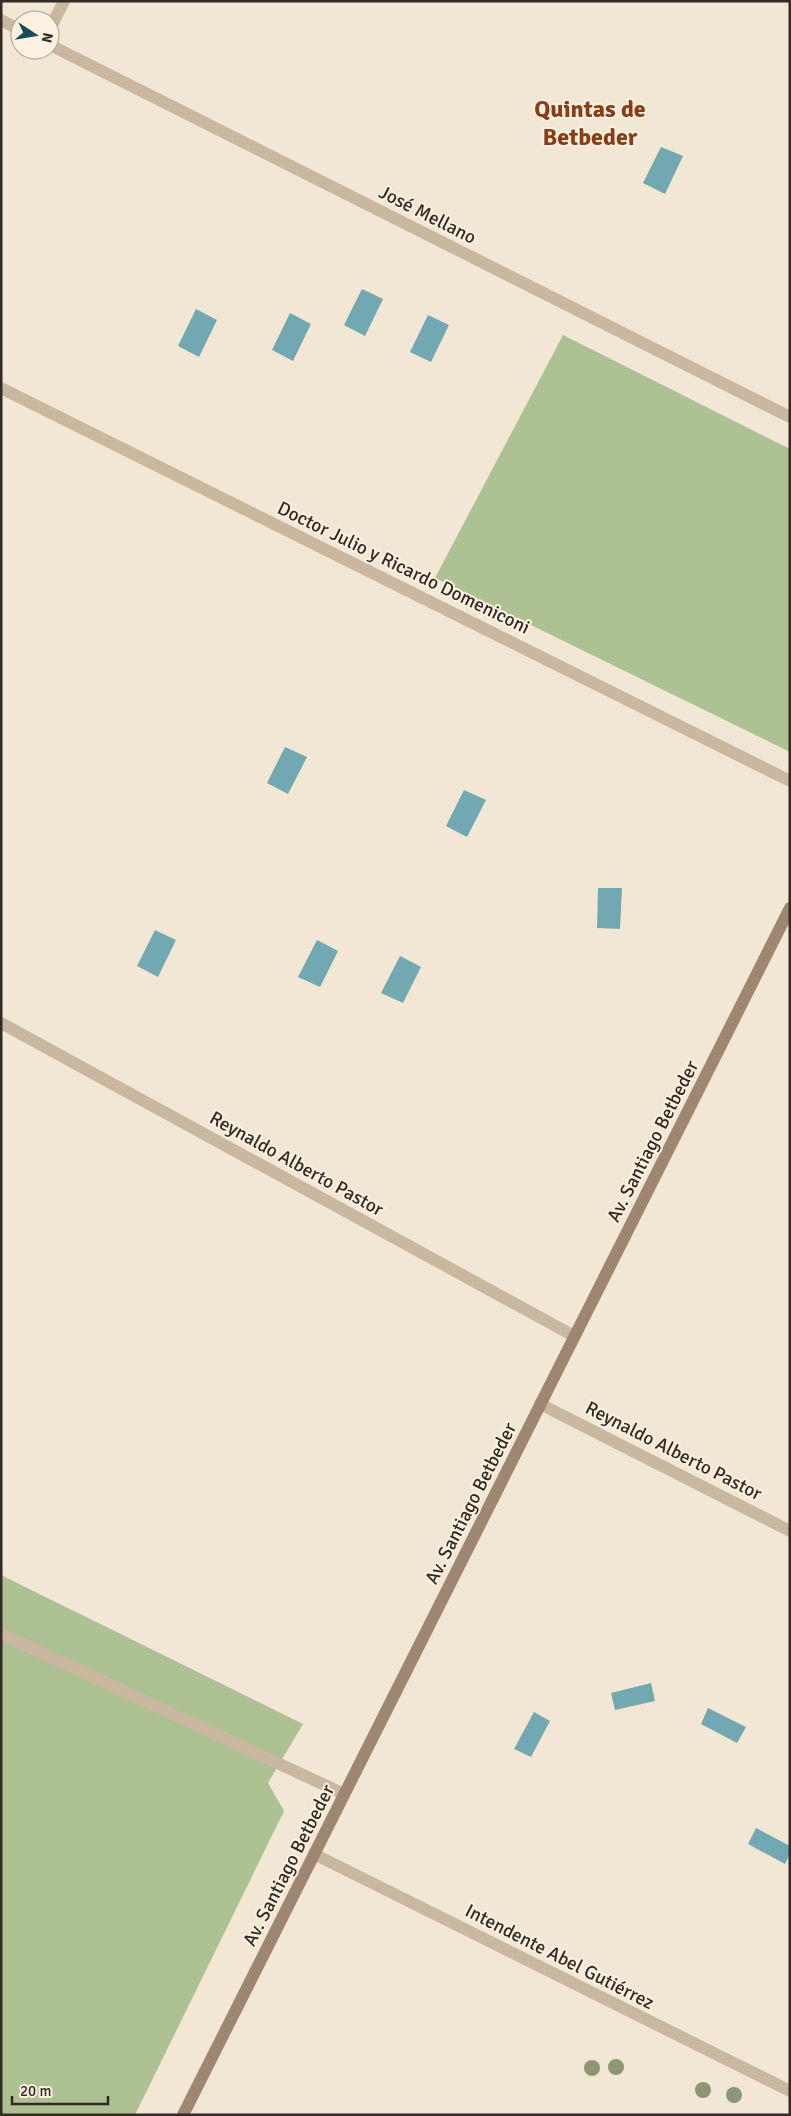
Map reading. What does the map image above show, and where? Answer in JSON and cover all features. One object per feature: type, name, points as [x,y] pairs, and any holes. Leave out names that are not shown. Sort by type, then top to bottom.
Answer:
[{"type":"main road","name":"Av. Santiago Betbeder","points":[[183,2115],[790,908]]},
{"type":"street","name":"José Mellano","points":[[60,50],[790,417]]},
{"type":"street","name":"Doctor Julio y Ricardo Domeniconi","points":[[1,388],[790,780]]},
{"type":"street","name":"Reynaldo Alberto Pastor","points":[[1,1023],[574,1336]]},
{"type":"street","name":"Reynaldo Alberto Pastor","points":[[540,1404],[790,1531]]},
{"type":"street","points":[[1,1634],[344,1794]]},
{"type":"street","name":"Intendente Abel Gutiérrez","points":[[314,1854],[790,2091]]},
{"type":"green space","points":[[563,335],[790,449],[790,752],[435,578]]},
{"type":"green space","points":[[1,1575],[303,1724],[268,1783],[284,1811],[135,2115],[1,2115]]},
{"type":"water","points":[[661,147],[683,156],[665,194],[643,183]]},
{"type":"water","points":[[362,289],[383,299],[365,336],[344,325]]},
{"type":"water","points":[[196,309],[217,320],[199,357],[178,346]]},
{"type":"water","points":[[290,313],[311,324],[293,361],[272,350]]},
{"type":"water","points":[[428,315],[449,325],[431,362],[410,352]]},
{"type":"water","points":[[285,747],[307,757],[288,794],[267,783]]},
{"type":"water","points":[[464,790],[486,800],[467,837],[446,826]]},
{"type":"water","points":[[598,888],[622,888],[620,929],[597,928]]},
{"type":"water","points":[[155,930],[176,940],[158,977],[137,966]]},
{"type":"water","points":[[317,940],[338,951],[320,987],[298,977]]},
{"type":"water","points":[[400,956],[421,967],[403,1003],[381,993]]},
{"type":"water","points":[[651,1683],[655,1701],[615,1710],[611,1693]]},
{"type":"water","points":[[708,1708],[746,1727],[737,1743],[701,1724]]},
{"type":"water","points":[[534,1712],[550,1721],[531,1757],[514,1749]]},
{"type":"water","points":[[756,1828],[790,1846],[790,1854],[785,1864],[748,1844]]},
{"type":"district","name":"Quintas de Betbeder","points":[[590,123]]}]
